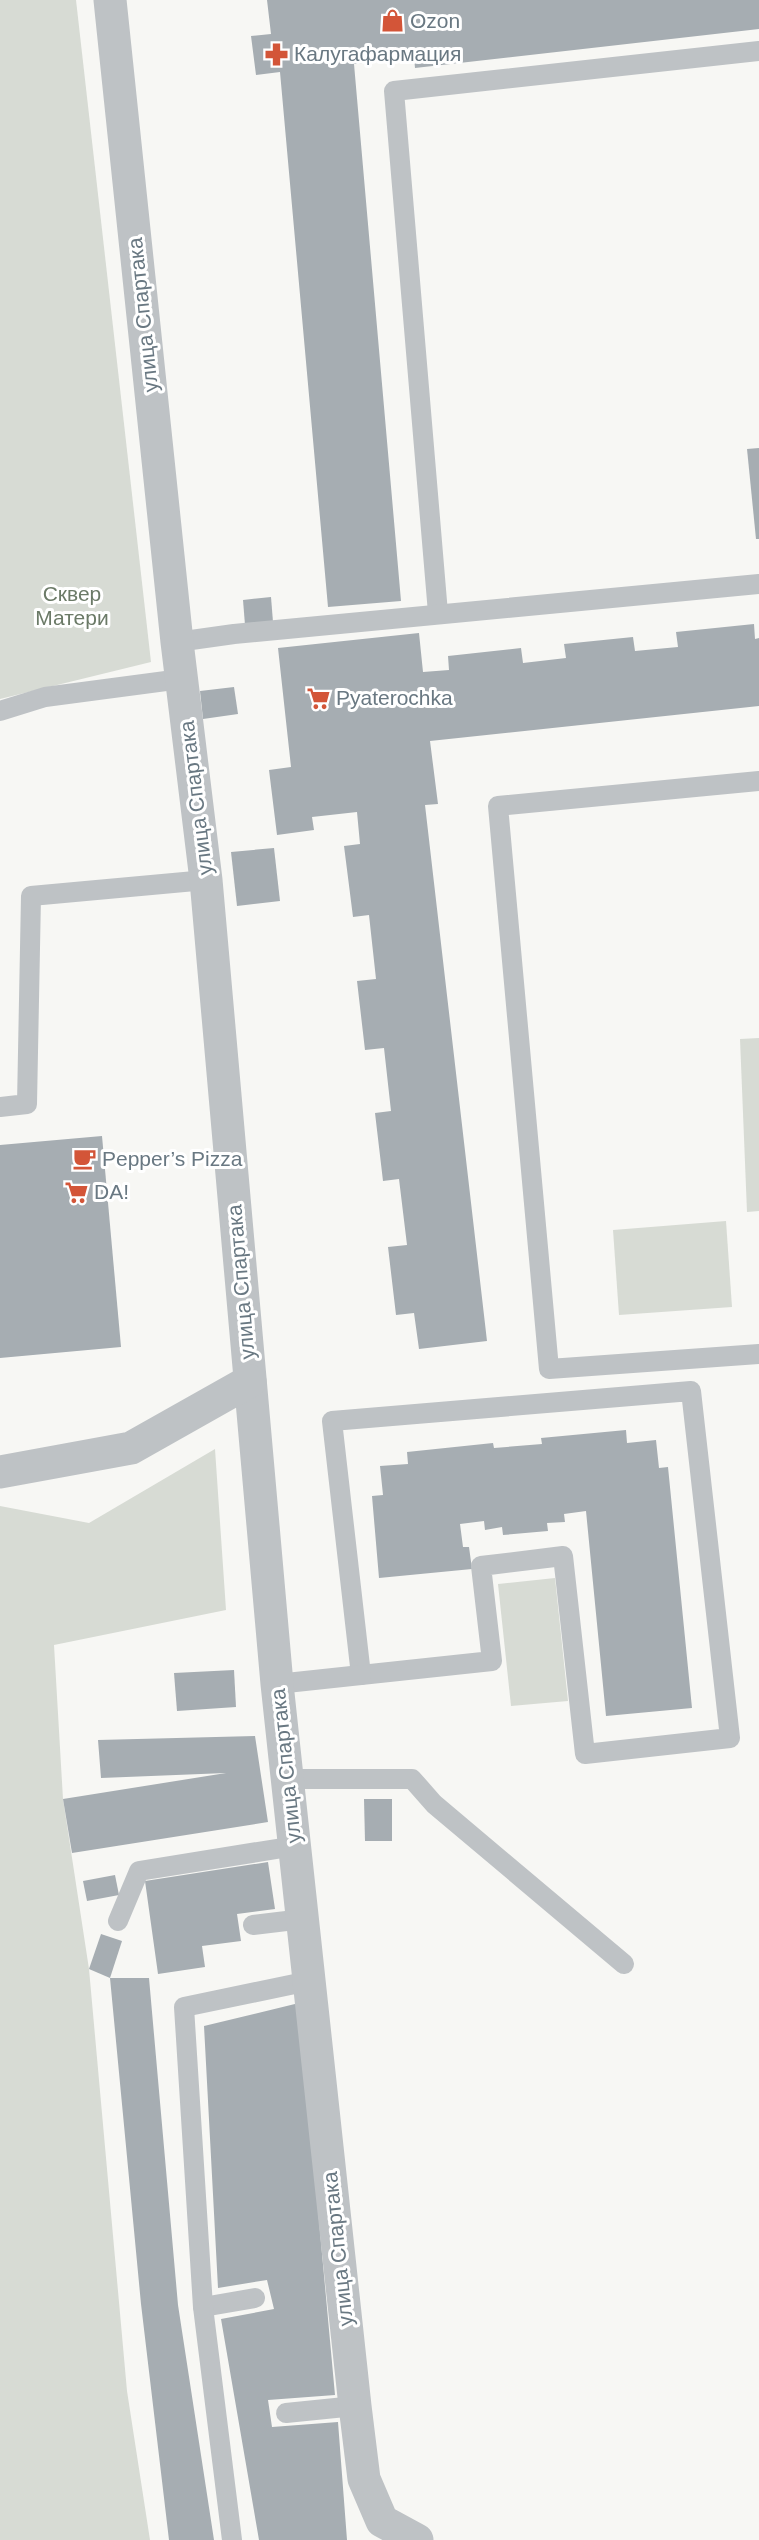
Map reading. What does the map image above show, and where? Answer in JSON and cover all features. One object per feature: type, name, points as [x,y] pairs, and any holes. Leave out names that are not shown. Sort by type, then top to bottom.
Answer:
[{"type":"street","name":"улица Спартака","points":[[110,0],[181,679],[206,880],[277,1684],[355,2406],[364,2478],[379,2531],[417,2540]]},
{"type":"street","points":[[0,1472],[131,1448],[250,1381]]},
{"type":"lane","points":[[438,613],[394,91],[759,51]]},
{"type":"lane","points":[[177,642],[438,613],[759,584]]},
{"type":"lane","points":[[0,711],[45,697],[181,679]]},
{"type":"lane","points":[[759,781],[498,806],[549,1369],[759,1354]]},
{"type":"lane","points":[[0,1107],[27,1104],[31,896],[206,880]]},
{"type":"lane","points":[[277,1684],[492,1661],[481,1566],[563,1556],[585,1754],[730,1738],[691,1391],[332,1421],[361,1675]]},
{"type":"lane","points":[[288,1779],[412,1779],[434,1804],[624,1964]]},
{"type":"lane","points":[[118,1921],[139,1871],[295,1846]]},
{"type":"lane","points":[[253,1925],[303,1919]]},
{"type":"lane","points":[[232,2540],[203,2307],[184,2007],[309,1981]]},
{"type":"lane","points":[[203,2307],[255,2298]]},
{"type":"lane","points":[[286,2413],[355,2406]]},
{"type":"green space","name":"Сквер Матери","points":[[0,0],[76,0],[151,662],[0,699]]},
{"type":"green space","points":[[759,1038],[759,1211],[747,1212],[740,1039]]},
{"type":"green space","points":[[726,1221],[732,1307],[619,1315],[613,1230]]},
{"type":"green space","points":[[215,1449],[226,1610],[54,1645],[63,1799],[89,1969],[127,2391],[150,2540],[0,2540],[0,1506],[89,1523]]},
{"type":"green space","points":[[555,1578],[568,1701],[511,1706],[498,1584]]},
{"type":"building","points":[[267,0],[759,0],[759,29],[415,68],[414,57],[354,64],[401,601],[328,607],[280,72],[256,75],[251,36],[271,34]]},
{"type":"building","points":[[759,448],[759,539],[756,539],[747,449]]},
{"type":"building","points":[[271,597],[273,622],[245,625],[243,600]]},
{"type":"building","points":[[754,624],[755,639],[759,638],[759,706],[430,741],[438,804],[425,805],[487,1341],[419,1349],[414,1313],[396,1315],[388,1247],[407,1245],[399,1179],[383,1181],[375,1113],[391,1111],[384,1048],[365,1050],[357,981],[376,979],[369,915],[353,917],[344,846],[360,844],[357,812],[312,817],[314,830],[277,835],[269,770],[291,767],[278,648],[419,633],[423,672],[449,670],[448,656],[521,648],[523,663],[566,658],[564,644],[633,637],[635,651],[678,647],[676,632]]},
{"type":"building","points":[[234,687],[238,714],[203,719],[200,691]]},
{"type":"building","points":[[274,848],[280,901],[237,906],[231,852]]},
{"type":"building","points":[[102,1136],[121,1347],[0,1358],[0,1145]]},
{"type":"building","points":[[626,1430],[627,1443],[656,1440],[659,1468],[668,1467],[692,1708],[606,1716],[586,1511],[564,1514],[565,1522],[547,1523],[548,1531],[503,1535],[502,1527],[485,1530],[484,1521],[460,1524],[463,1547],[469,1547],[472,1569],[379,1578],[372,1496],[383,1495],[380,1466],[408,1464],[407,1452],[493,1443],[494,1448],[542,1444],[541,1438]]},
{"type":"building","points":[[234,1670],[236,1707],[177,1711],[174,1673]]},
{"type":"building","points":[[255,1736],[268,1822],[72,1853],[63,1799],[226,1773],[101,1778],[98,1740]]},
{"type":"building","points":[[364,1799],[392,1799],[392,1841],[365,1841]]},
{"type":"building","points":[[268,1862],[275,1909],[237,1914],[241,1941],[202,1946],[205,1967],[158,1974],[145,1881]]},
{"type":"building","points":[[115,1875],[119,1895],[87,1901],[83,1881]]},
{"type":"building","points":[[101,1934],[122,1941],[110,1978],[89,1969]]},
{"type":"building","points":[[110,1978],[149,1978],[178,2305],[214,2540],[169,2540],[141,2304]]},
{"type":"building","points":[[299,2003],[335,2395],[268,2400],[272,2427],[338,2422],[347,2540],[259,2540],[221,2319],[274,2309],[267,2280],[218,2288],[204,2026]]},
{"type":"place","name":"Ozon","points":[[392,21]]},
{"type":"place","name":"Калугафармация","points":[[276,54]]},
{"type":"place","name":"Pyaterochka","points":[[318,698]]},
{"type":"place","name":"Pepper’s Pizza","points":[[84,1159]]},
{"type":"place","name":"DA!","points":[[76,1192]]}]
